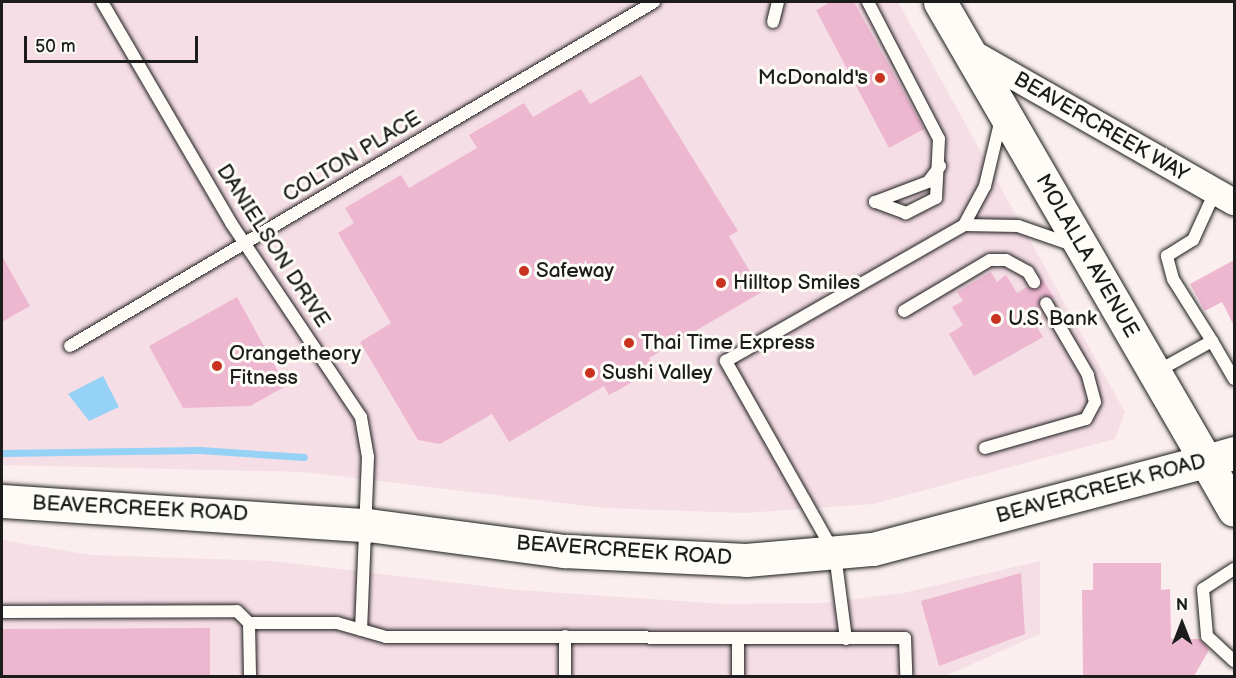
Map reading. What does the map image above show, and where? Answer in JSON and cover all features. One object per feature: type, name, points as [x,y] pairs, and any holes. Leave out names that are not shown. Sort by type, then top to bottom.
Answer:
[{"type":"main road","name":"MOLALLA AVENUE","points":[[940,2],[1155,373],[1220,457],[1234,510]]},
{"type":"main road","name":"BEAVERCREEK ROAD","points":[[2,501],[368,525],[634,556],[746,560],[835,554],[910,540],[1220,457]]},
{"type":"street","name":"BEAVERCREEK WAY","points":[[969,51],[1177,172],[1225,197]]},
{"type":"lane","name":"DANIELSON DRIVE","points":[[102,2],[246,242],[361,417],[369,457],[368,525],[361,630]]},
{"type":"lane","name":"COLTON PLACE","points":[[70,346],[654,2]]},
{"type":"lane","points":[[773,22],[778,2]]},
{"type":"lane","points":[[868,2],[934,123],[940,166],[936,198],[920,210],[891,211],[875,202],[928,182],[940,166]]},
{"type":"lane","points":[[846,639],[835,554],[726,361],[964,225],[985,186],[1003,110]]},
{"type":"lane","points":[[1225,197],[1193,240],[1167,256],[1173,279],[1234,378]]},
{"type":"lane","points":[[964,225],[1032,228],[1087,255]]},
{"type":"lane","points":[[904,311],[990,260],[1006,260],[1028,272],[1034,282]]},
{"type":"lane","points":[[985,448],[1086,419],[1095,402],[1088,375],[1046,303]]},
{"type":"lane","points":[[1155,373],[1212,341]]},
{"type":"lane","points":[[1234,569],[1203,589],[1207,636],[1234,661]]},
{"type":"lane","points":[[2,612],[237,611],[249,623],[250,676]]},
{"type":"lane","points":[[249,623],[337,623],[386,637],[905,638],[906,676]]},
{"type":"lane","points":[[565,636],[565,676]]},
{"type":"lane","points":[[738,639],[738,676]]},
{"type":"shaded area","points":[[2,2],[898,2],[1125,412],[1115,439],[873,504],[745,513],[604,508],[304,472],[2,465]]},
{"type":"shaded area","points":[[2,540],[91,555],[272,561],[517,590],[724,604],[822,603],[903,593],[1040,561],[1040,634],[945,676],[2,676]]},
{"type":"water","points":[[103,376],[119,407],[89,421],[68,394]]},
{"type":"building","name":"McDonald's","points":[[831,2],[854,2],[924,129],[889,148],[816,10]]},
{"type":"building","name":"Safeway","points":[[641,75],[738,231],[729,236],[762,292],[649,358],[655,368],[629,384],[609,395],[604,386],[509,442],[492,414],[440,444],[418,440],[360,342],[391,323],[338,233],[354,223],[345,208],[401,175],[409,188],[477,148],[469,135],[524,103],[533,117],[581,89],[590,104]]},
{"type":"building","points":[[2,256],[30,306],[2,322]]},
{"type":"building","points":[[1234,260],[1234,326],[1222,302],[1205,311],[1190,284]]},
{"type":"building","name":"U.S. Bank","points":[[991,272],[997,282],[1006,275],[1017,293],[1027,287],[1039,289],[1042,278],[1054,298],[1041,296],[1039,307],[1029,314],[1043,337],[974,376],[949,334],[963,325],[952,307],[963,301],[957,292]]},
{"type":"building","name":"Orangetheory Fitness","points":[[237,297],[286,386],[250,406],[183,408],[149,346]]},
{"type":"building","points":[[1093,563],[1161,563],[1161,590],[1170,589],[1171,639],[1200,639],[1209,650],[1194,676],[1083,676],[1082,590],[1093,590]]},
{"type":"building","points":[[1021,573],[1025,634],[939,666],[921,601]]},
{"type":"building","points":[[210,628],[210,676],[2,676],[2,629]]},
{"type":"waterway","points":[[2,453],[200,450],[304,457]]},
{"type":"place","name":"McDonald's","points":[[880,78]]},
{"type":"place","name":"Safeway","points":[[524,271]]},
{"type":"place","name":"Hilltop Smiles","points":[[721,283]]},
{"type":"place","name":"U.S. Bank","points":[[996,319]]},
{"type":"place","name":"Thai Time Express","points":[[629,343]]},
{"type":"place","name":"Orangetheory Fitness","points":[[217,366]]},
{"type":"place","name":"Sushi Valley","points":[[590,373]]}]
